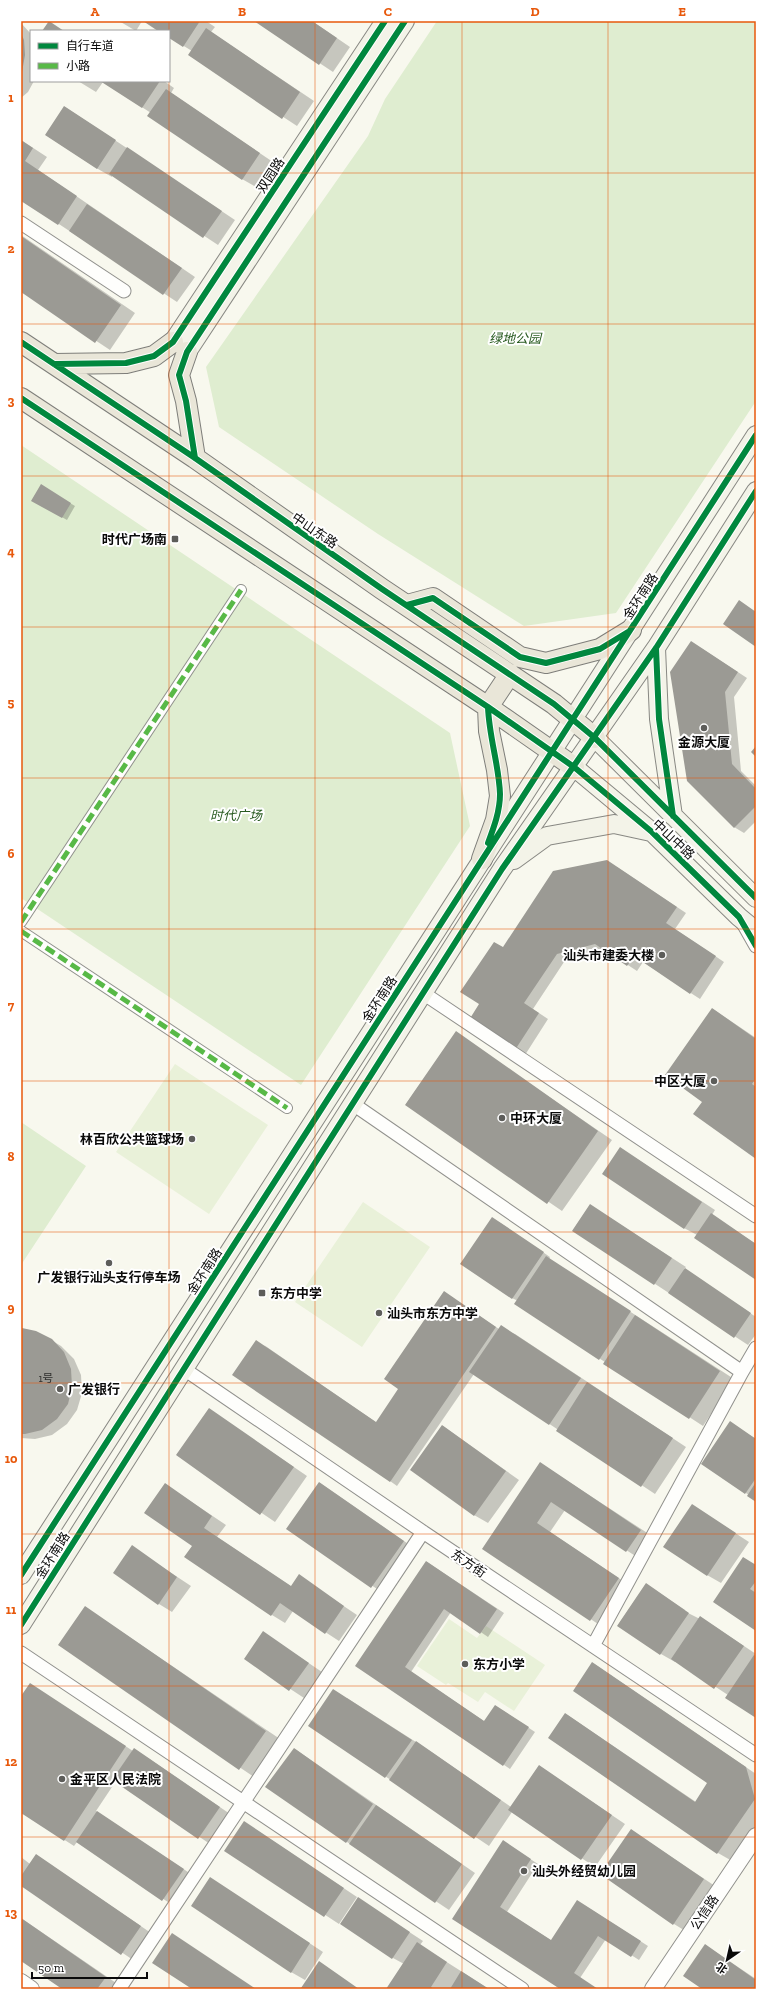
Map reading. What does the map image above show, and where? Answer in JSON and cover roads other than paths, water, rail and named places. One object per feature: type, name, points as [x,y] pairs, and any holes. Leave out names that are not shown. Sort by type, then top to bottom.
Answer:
[{"type":"main road","name":"双园路","points":[[180,347],[385,21]]},
{"type":"main road","points":[[195,458],[186,401],[179,375],[180,347],[405,21]]},
{"type":"main road","name":"中山东路","points":[[21,342],[195,458],[406,605],[554,704],[595,738]]},
{"type":"main road","points":[[54,364],[126,363],[154,356],[180,347]]},
{"type":"main road","points":[[21,398],[488,708],[574,767]]},
{"type":"main road","name":"金环南路","points":[[21,1575],[756,435]]},
{"type":"main road","name":"金环南路","points":[[21,1625],[502,869],[595,738],[656,648],[754,497]]},
{"type":"main road","points":[[406,605],[433,598],[520,656],[546,663],[600,649],[631,630]]},
{"type":"main road","points":[[656,648],[659,719],[673,816]]},
{"type":"main road","points":[[482,859],[496,820],[500,796],[497,770],[489,731],[488,708],[510,674]]},
{"type":"main road","name":"中山中路","points":[[595,738],[756,898]]},
{"type":"main road","name":"中山中路","points":[[574,767],[652,832],[739,917],[756,931]]},
{"type":"main road","points":[[502,869],[547,836],[614,824],[652,832]]},
{"type":"street","points":[[21,223],[124,291]]},
{"type":"street","points":[[21,922],[241,590]]},
{"type":"street","points":[[739,917],[756,946]]},
{"type":"street","points":[[21,931],[287,1108]]},
{"type":"street","points":[[423,993],[756,1216]]},
{"type":"street","points":[[353,1104],[742,1372]]},
{"type":"street","points":[[592,1646],[756,1348]]},
{"type":"street","name":"东方街","points":[[184,1369],[423,1532],[756,1755]]},
{"type":"street","points":[[119,1989],[423,1532]]},
{"type":"street","points":[[21,1653],[522,1989]]},
{"type":"street","name":"公信路","points":[[653,1989],[753,1845]]},
{"type":"street","points":[[21,1982],[31,1989]]},
{"type":"place","name":"时代广场南","points":[[175,539]]},
{"type":"place","name":"金源大厦","points":[[704,728]]},
{"type":"place","name":"汕头市建委大楼","points":[[662,955]]},
{"type":"place","name":"中区大厦","points":[[714,1081]]},
{"type":"place","name":"中环大厦","points":[[502,1118]]},
{"type":"place","name":"林百欣公共篮球场","points":[[192,1139]]},
{"type":"place","name":"广发银行汕头支行停车场","points":[[109,1263]]},
{"type":"place","name":"东方中学","points":[[262,1293]]},
{"type":"place","name":"汕头市东方中学","points":[[379,1313]]},
{"type":"place","name":"广发银行","points":[[60,1389]]},
{"type":"place","name":"东方小学","points":[[465,1664]]},
{"type":"place","name":"金平区人民法院","points":[[62,1779]]},
{"type":"place","name":"汕头外经贸幼儿园","points":[[524,1871]]},
{"type":"park label","name":"绿地公园","points":[[515,338]]},
{"type":"park label","name":"时代广场","points":[[236,815]]}]
